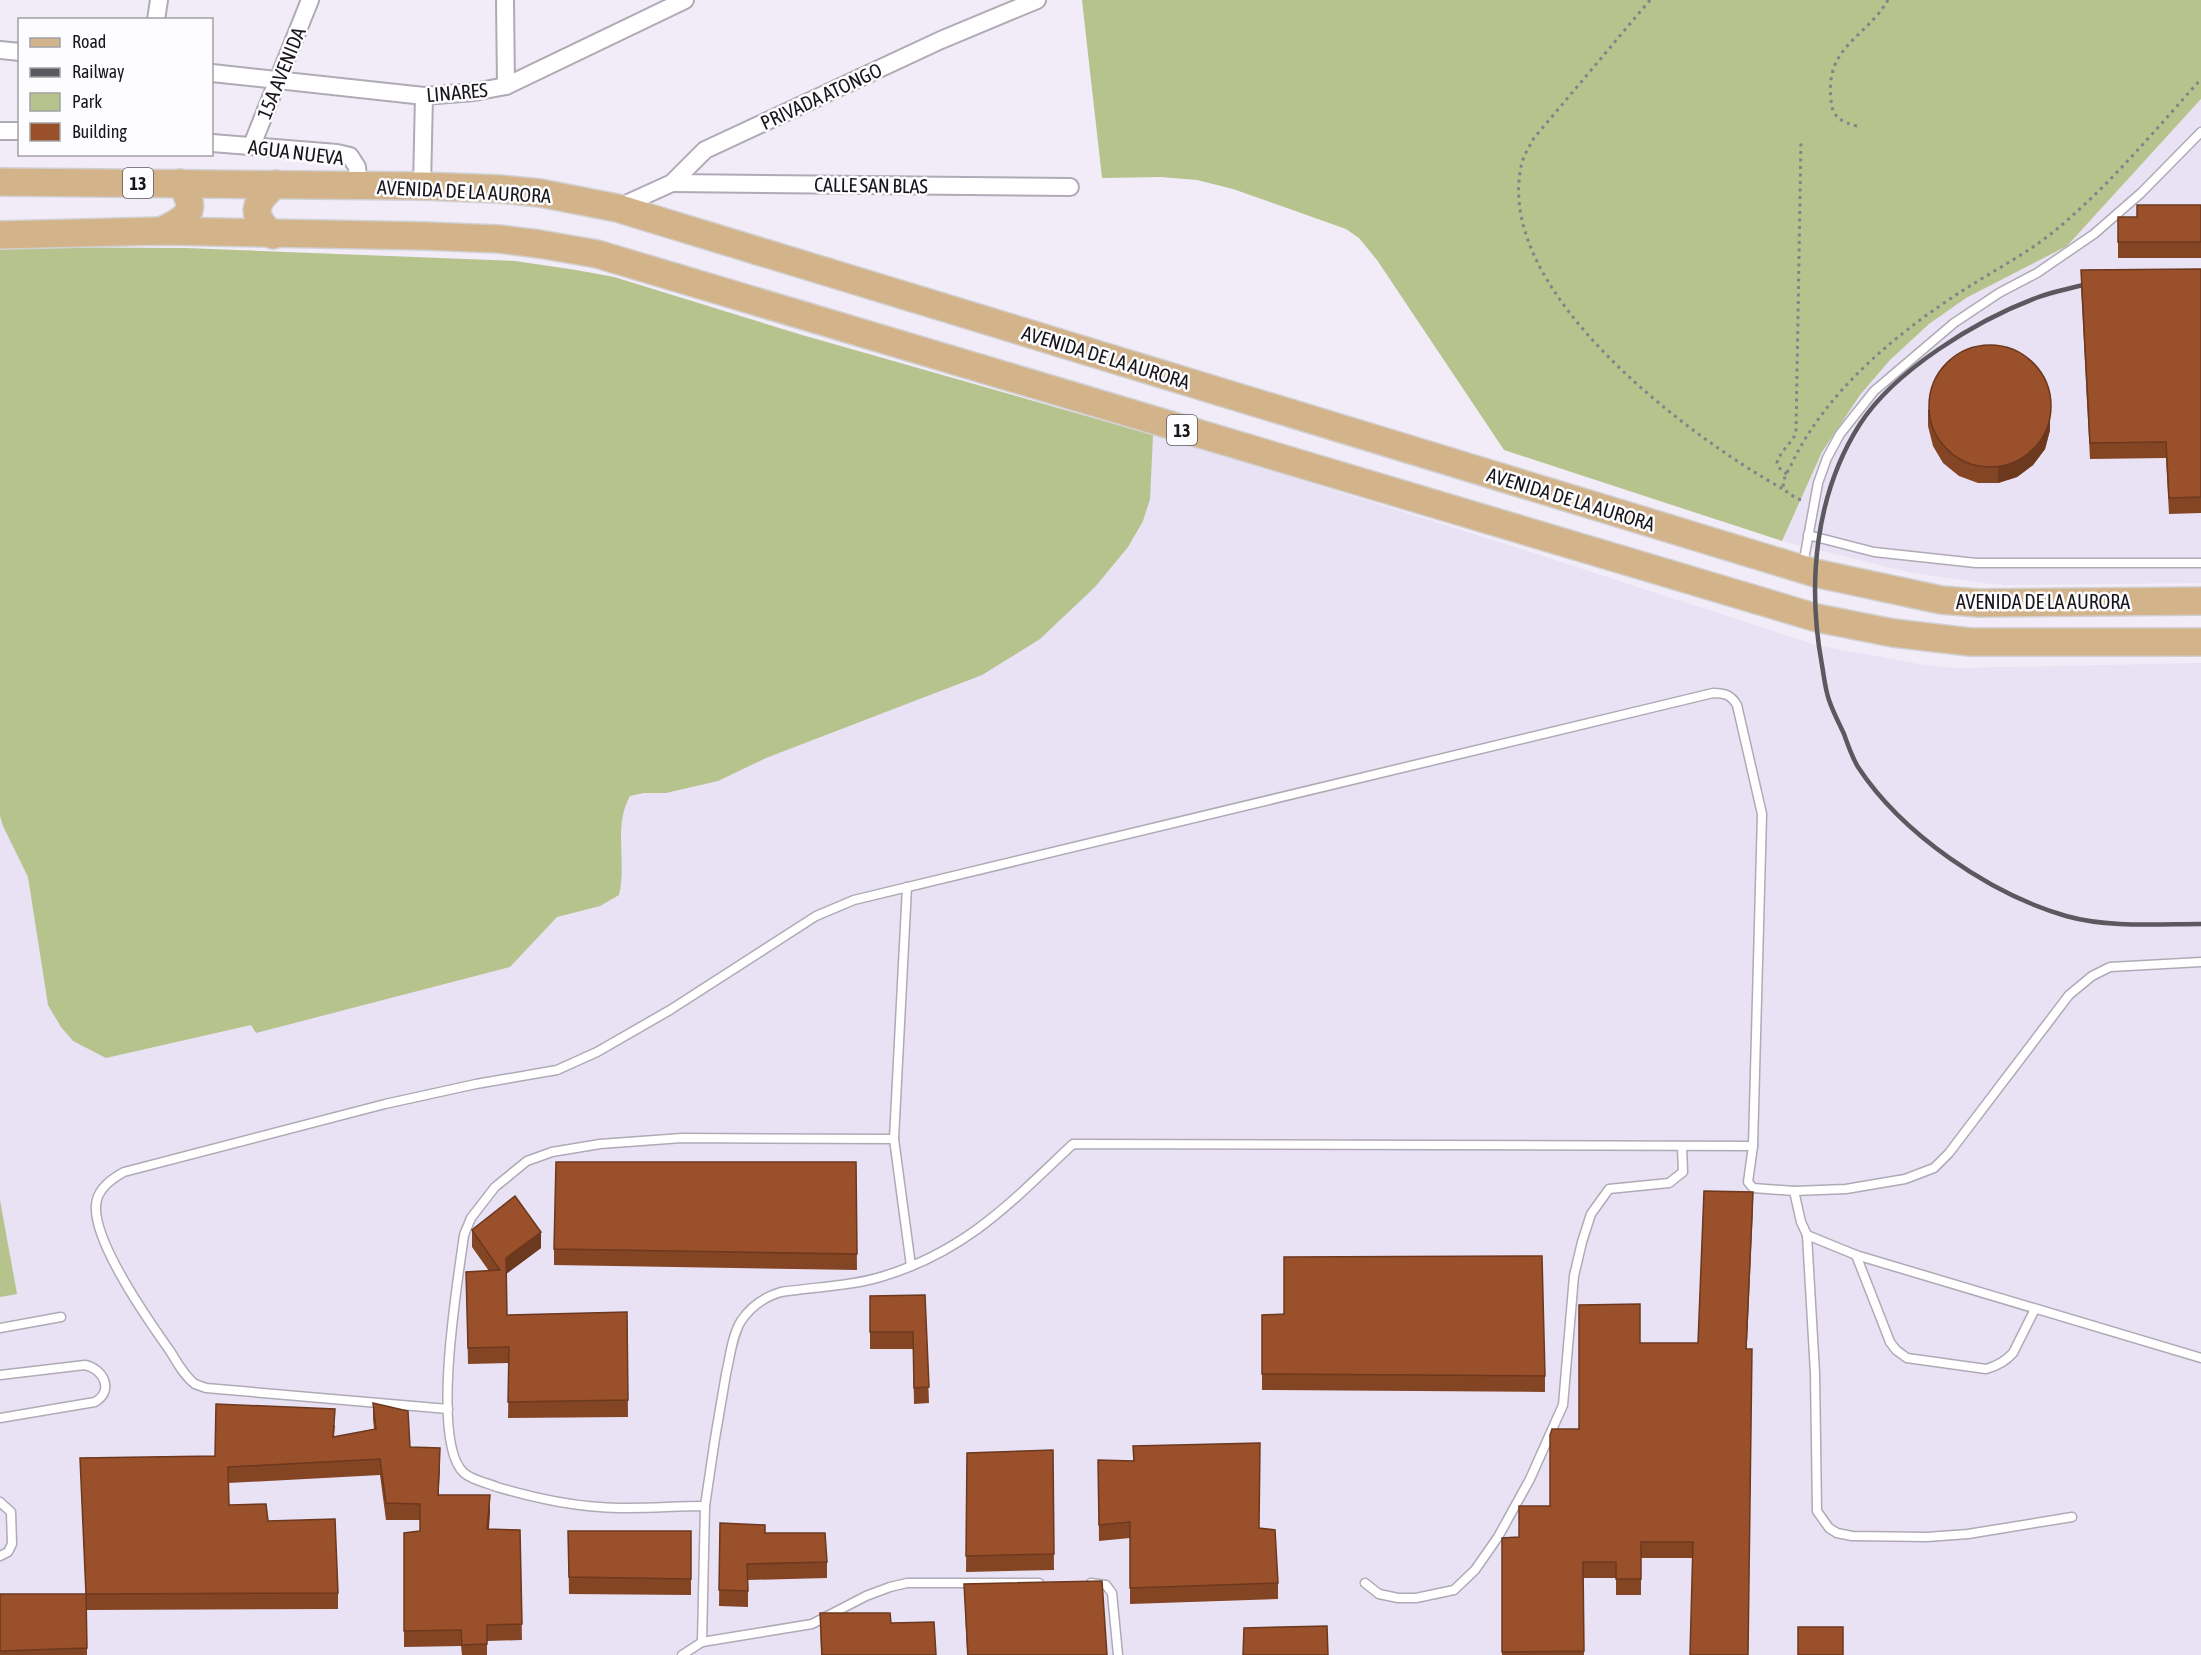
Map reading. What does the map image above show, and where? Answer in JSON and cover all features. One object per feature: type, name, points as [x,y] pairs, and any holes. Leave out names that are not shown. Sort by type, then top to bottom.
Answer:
[{"type":"main road","name":"AVENIDA DE LA AURORA","points":[[0,182],[422,186],[520,190],[617,208],[1802,570],[1941,600],[1979,603],[2201,601]]},
{"type":"main road","points":[[161,231],[183,220],[190,210],[189,196],[180,183]]},
{"type":"main road","points":[[273,235],[262,226],[257,215],[262,196],[276,184]]},
{"type":"main road","name":"AVENIDA DE LA AURORA","points":[[0,235],[161,231],[273,235],[425,236],[499,239],[597,254],[1816,618],[1893,633],[1970,642],[2201,642]]},
{"type":"street","points":[[156,18],[159,0]]},
{"type":"street","name":"15A AVENIDA","points":[[252,145],[310,0]]},
{"type":"street","points":[[505,0],[507,86]]},
{"type":"street","name":"LINARES","points":[[213,73],[424,96],[474,92],[507,86],[685,0]]},
{"type":"street","name":"PRIVADA ATONGO","points":[[617,208],[672,183],[705,150],[941,40],[1036,0]]},
{"type":"street","points":[[0,50],[18,52]]},
{"type":"street","points":[[422,186],[424,96]]},
{"type":"street","points":[[0,131],[18,131]]},
{"type":"street","name":"AGUA NUEVA","points":[[213,143],[350,156],[357,167],[359,186]]},
{"type":"street","name":"CALLE SAN BLAS","points":[[672,183],[1070,187]]},
{"type":"lane","points":[[1802,570],[1818,483],[1824,466],[1840,434],[1874,391],[1954,324],[2094,234],[2121,212],[2201,132]]},
{"type":"lane","points":[[2121,212],[2132,212]]},
{"type":"lane","points":[[1808,535],[1874,552],[1976,563],[2201,563]]},
{"type":"lane","points":[[448,1409],[206,1388],[195,1384],[132,1297],[101,1234],[96,1208],[102,1190],[107,1183],[124,1172],[385,1104],[476,1084],[557,1070],[597,1052],[670,1010],[816,916],[854,900],[1713,693],[1724,693],[1732,697],[1741,714],[1762,814],[1753,1146],[1748,1182],[1757,1189],[1794,1191],[1846,1189],[1905,1179],[1934,1168],[1949,1153],[2069,995],[2081,984],[2110,967],[2201,962]]},
{"type":"lane","points":[[907,887],[894,1139],[911,1266]]},
{"type":"lane","points":[[705,1506],[601,1508],[552,1502],[481,1481],[463,1472],[452,1452],[448,1432],[448,1409],[451,1345],[465,1231],[471,1218],[495,1187],[527,1161],[552,1152],[600,1144],[682,1138],[894,1139]]},
{"type":"lane","points":[[702,1642],[705,1506],[730,1354],[739,1324],[746,1314],[761,1300],[781,1292],[883,1276],[933,1258],[995,1218],[1073,1144],[1753,1146]]},
{"type":"lane","points":[[1365,1583],[1379,1594],[1416,1598],[1454,1590],[1475,1570],[1498,1537],[1530,1479],[1563,1405],[1574,1276],[1591,1214],[1609,1189],[1669,1183],[1683,1172],[1682,1146]]},
{"type":"lane","points":[[1794,1191],[1801,1222],[1807,1235],[1815,1374],[1816,1502],[1817,1511],[1829,1528],[1837,1533],[1852,1536],[1927,1537],[1968,1534],[2072,1517]]},
{"type":"lane","points":[[1807,1235],[1856,1255],[2201,1358]]},
{"type":"lane","points":[[1856,1255],[1890,1342],[1907,1358],[1986,1369],[1994,1367],[2008,1359],[2013,1353],[2035,1309]]},
{"type":"lane","points":[[0,1328],[61,1317]]},
{"type":"lane","points":[[0,1375],[86,1365],[98,1370],[105,1379],[105,1386],[103,1395],[95,1402],[0,1418]]},
{"type":"lane","points":[[0,1502],[9,1507],[11,1512],[12,1544],[6,1554],[0,1556]]},
{"type":"lane","points":[[682,1655],[702,1642],[812,1624],[866,1596],[907,1583],[1043,1582]]},
{"type":"lane","points":[[1078,1583],[1101,1583],[1110,1588],[1118,1655]]},
{"type":"path","points":[[1650,0],[1534,138],[1525,154],[1518,195],[1523,226],[1536,262],[1555,292],[1629,377],[1719,450],[1783,489],[1787,494],[1814,505]]},
{"type":"path","points":[[1857,126],[1843,123],[1832,112],[1829,87],[1832,68],[1849,43],[1867,26],[1888,0]]},
{"type":"path","points":[[1783,489],[1783,484],[1799,449],[1844,387],[1864,366],[1892,342],[1960,292],[2020,255],[2063,224],[2121,167],[2201,79]]},
{"type":"path","points":[[1787,474],[1776,463],[1796,433],[1801,139]]},
{"type":"shaded area","points":[[2201,99],[2201,583],[2005,585],[1981,583],[1908,572],[1782,541],[1822,452],[1860,395],[1890,360],[1929,324],[1966,298],[2067,246]]},
{"type":"shaded area","points":[[0,247],[185,248],[515,261],[614,277],[802,335],[1175,441],[1496,541],[1816,645],[1924,665],[1954,668],[2201,663],[2201,1655],[0,1655]]},
{"type":"green space","points":[[1082,0],[2201,0],[2201,99],[2067,246],[1966,298],[1929,324],[1890,360],[1860,395],[1822,452],[1782,541],[1504,450],[1377,260],[1359,238],[1346,229],[1233,189],[1197,180],[1161,177],[1102,178]]},
{"type":"green space","points":[[0,247],[185,248],[515,261],[614,277],[802,335],[1153,435],[1150,499],[1143,521],[1128,547],[1095,587],[1040,639],[982,675],[766,758],[718,781],[666,793],[644,793],[630,796],[622,819],[622,870],[619,895],[600,906],[557,917],[510,967],[256,1033],[251,1025],[106,1058],[73,1041],[61,1027],[48,1005],[28,877],[0,816]]},
{"type":"green space","points":[[0,1200],[17,1294],[0,1297]]},
{"type":"building","points":[[2137,205],[2201,205],[2201,242],[2118,242],[2118,217],[2137,217]]},
{"type":"building","points":[[2201,269],[2201,497],[2169,498],[2166,442],[2090,443],[2081,270]]},
{"type":"building","points":[[1990,345],[2013,350],[2033,363],[2046,383],[2051,406],[2046,429],[2033,449],[2013,462],[1990,467],[1967,462],[1947,449],[1934,429],[1929,406],[1934,383],[1947,363],[1967,350]]},
{"type":"building","points":[[556,1162],[856,1162],[857,1254],[554,1249]]},
{"type":"building","points":[[1704,1191],[1753,1192],[1746,1349],[1752,1349],[1748,1655],[1690,1655],[1693,1542],[1641,1542],[1641,1579],[1616,1579],[1616,1562],[1583,1562],[1584,1651],[1502,1652],[1502,1538],[1519,1537],[1519,1506],[1550,1506],[1550,1435],[1552,1429],[1579,1429],[1579,1305],[1640,1304],[1640,1343],[1698,1343]]},
{"type":"building","points":[[515,1196],[541,1232],[506,1258],[507,1315],[627,1312],[628,1400],[508,1402],[509,1347],[468,1348],[466,1272],[500,1270],[472,1230]]},
{"type":"building","points":[[1542,1256],[1545,1376],[1262,1374],[1262,1315],[1284,1314],[1284,1257]]},
{"type":"building","points":[[925,1295],[929,1387],[914,1388],[913,1332],[870,1332],[870,1296]]},
{"type":"building","points":[[373,1403],[408,1411],[410,1447],[440,1448],[438,1495],[490,1495],[487,1529],[520,1530],[522,1624],[487,1625],[487,1644],[462,1645],[461,1630],[404,1631],[404,1533],[420,1531],[420,1504],[386,1503],[380,1459],[228,1467],[229,1505],[266,1504],[268,1521],[335,1519],[338,1593],[86,1594],[80,1458],[215,1456],[216,1404],[335,1409],[333,1437],[376,1429]]},
{"type":"building","points":[[1260,1443],[1259,1528],[1275,1530],[1278,1583],[1130,1588],[1130,1522],[1099,1525],[1098,1460],[1134,1461],[1133,1446]]},
{"type":"building","points":[[1053,1450],[1054,1554],[966,1556],[967,1453]]},
{"type":"building","points":[[720,1523],[765,1525],[765,1533],[825,1533],[827,1562],[747,1564],[748,1591],[719,1590]]},
{"type":"building","points":[[568,1531],[691,1531],[691,1579],[569,1577]]},
{"type":"building","points":[[1102,1581],[1107,1655],[968,1655],[964,1584]]},
{"type":"building","points":[[0,1594],[86,1594],[87,1648],[0,1651]]},
{"type":"building","points":[[820,1613],[890,1613],[891,1623],[934,1622],[936,1655],[822,1655]]},
{"type":"building","points":[[1327,1626],[1328,1655],[1243,1655],[1244,1628]]},
{"type":"building","points":[[1798,1627],[1843,1627],[1843,1655],[1798,1655]]},
{"type":"railway","points":[[2096,282],[2036,298],[1989,319],[1939,349],[1916,366],[1875,404],[1860,424],[1845,451],[1824,510],[1818,540],[1816,572],[1817,634],[1828,696],[1858,767],[1876,792],[1923,838],[1978,877],[2037,906],[2066,916],[2099,922],[2201,924]]}]
